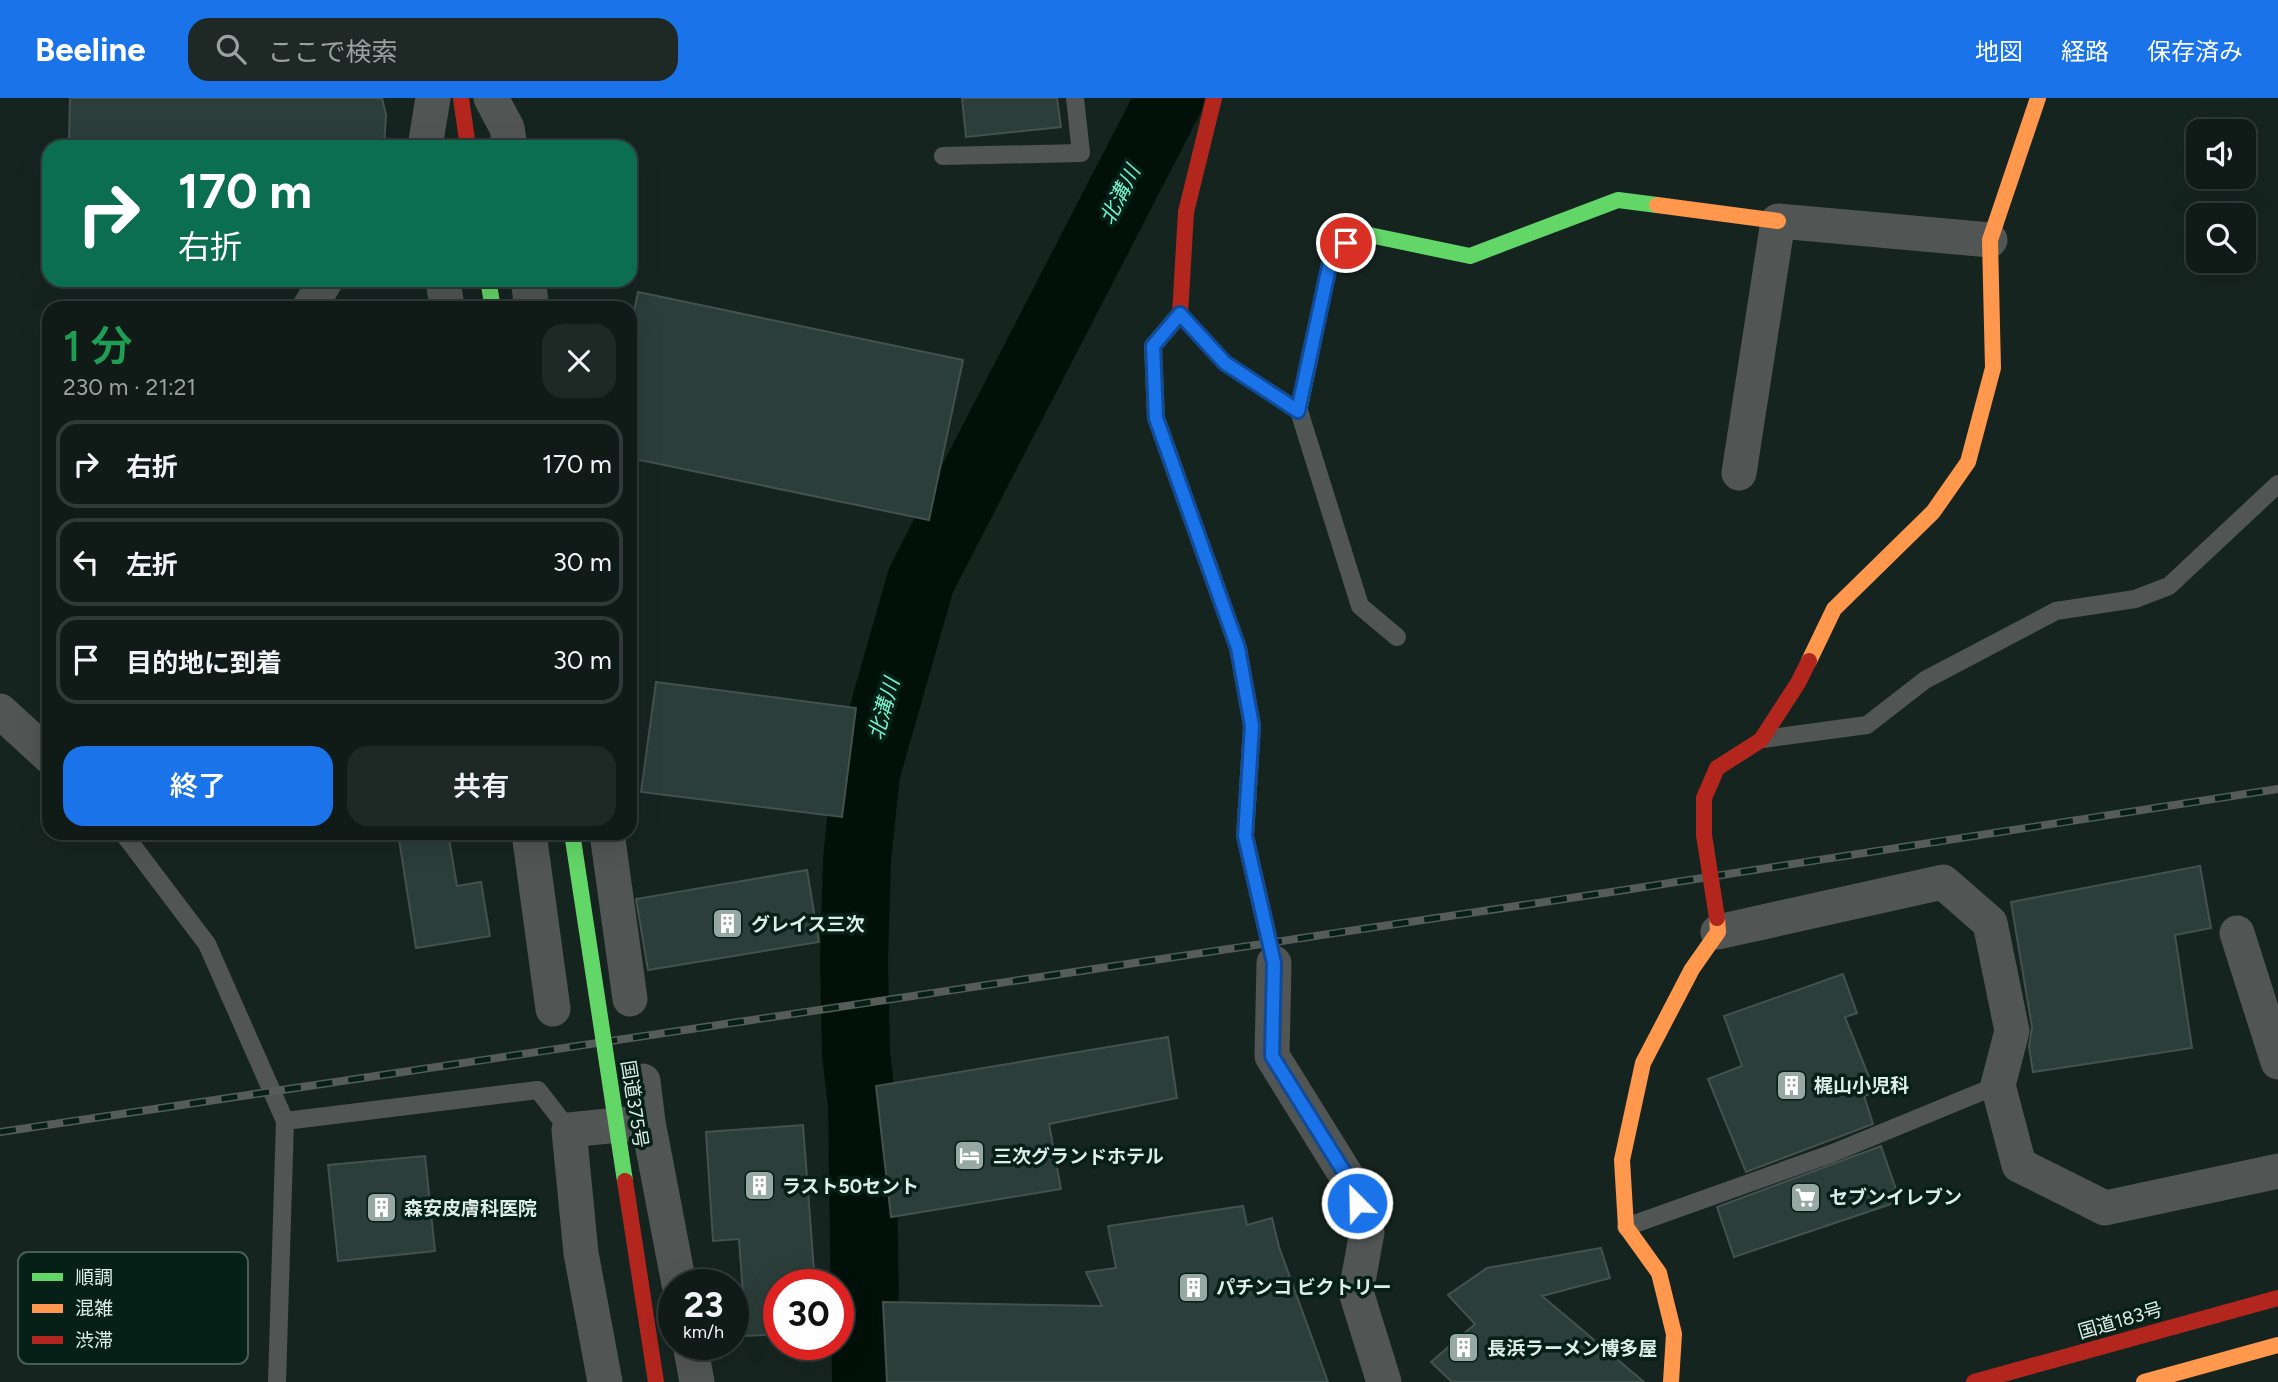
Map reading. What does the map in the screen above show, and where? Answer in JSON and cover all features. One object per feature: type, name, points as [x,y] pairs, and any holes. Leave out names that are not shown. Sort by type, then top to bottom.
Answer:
[{"type":"main road","points":[[461,98],[467,140]]},
{"type":"main road","points":[[1214,98],[1186,212],[1180,314],[1225,363],[1298,411],[1332,253],[1360,233],[1470,256],[1618,200],[1778,221]]},
{"type":"main road","points":[[1671,1382],[1674,1334],[1659,1273],[1626,1227],[1622,1160],[1643,1063],[1718,925],[1704,835],[1704,798],[1717,768],[1761,740],[1798,683],[1834,610],[1933,512],[1968,462],[1993,368],[1990,240],[2038,98]]},
{"type":"main road","name":"国道375号","points":[[573,840],[656,1382]]},
{"type":"main road","name":"国道183号","points":[[1974,1382],[2060,1365],[2278,1298]]},
{"type":"main road","points":[[2144,1382],[2278,1345]]},
{"type":"street","points":[[426,140],[433,98]]},
{"type":"street","points":[[491,98],[507,128],[509,140]]},
{"type":"street","points":[[1739,473],[1778,221],[1990,240]]},
{"type":"street","points":[[0,711],[42,750]]},
{"type":"street","points":[[531,840],[549,886],[554,1009]]},
{"type":"street","points":[[608,840],[630,999]]},
{"type":"street","points":[[1718,925],[1943,882],[1990,923],[2012,1031],[1998,1085],[2020,1165],[2105,1208],[2278,1171]]},
{"type":"street","points":[[2237,933],[2278,1062]]},
{"type":"street","points":[[1274,963],[1272,1056],[1349,1180],[1367,1232],[1356,1292],[1384,1382]]},
{"type":"street","points":[[643,1081],[648,1122],[676,1269]]},
{"type":"street","points":[[606,1382],[581,1253],[569,1130],[648,1122]]},
{"type":"street","points":[[693,1360],[697,1382]]},
{"type":"lane","points":[[943,156],[1081,153],[1075,98]]},
{"type":"lane","points":[[1180,314],[1153,346],[1156,418],[1238,648],[1252,726],[1245,836],[1274,963]]},
{"type":"lane","points":[[1298,411],[1360,606],[1397,637]]},
{"type":"lane","points":[[1761,740],[1867,725],[1925,680],[2056,611],[2135,599],[2169,586],[2278,484]]},
{"type":"lane","points":[[128,840],[207,944],[285,1121],[277,1382]]},
{"type":"lane","points":[[549,886],[613,876]]},
{"type":"lane","points":[[1626,1227],[1833,1153],[1998,1085]]},
{"type":"lane","points":[[285,1121],[538,1090],[569,1130]]},
{"type":"building","points":[[70,98],[382,98],[386,115],[384,140],[69,140]]},
{"type":"building","points":[[962,98],[1057,98],[1061,127],[966,137]]},
{"type":"building","points":[[638,292],[963,360],[929,520],[637,459]]},
{"type":"building","points":[[656,682],[856,708],[842,817],[641,792]]},
{"type":"building","points":[[399,840],[449,840],[457,886],[481,882],[490,936],[416,948]]},
{"type":"building","points":[[2200,866],[2211,928],[2175,935],[2192,1048],[2033,1072],[2029,1047],[2032,1027],[2011,902]]},
{"type":"building","name":"グレイス三次","points":[[807,870],[819,942],[648,970],[636,899]]},
{"type":"building","points":[[1843,974],[1857,1013],[1845,1017],[1875,1092],[1864,1096],[1873,1124],[1746,1172],[1708,1079],[1742,1066],[1724,1016]]},
{"type":"building","name":"三次グランドホテル","points":[[1168,1037],[1177,1098],[1049,1124],[1061,1189],[891,1217],[876,1086]]},
{"type":"building","name":"ラスト50セント","points":[[803,1125],[814,1269],[763,1269],[763,1335],[749,1336],[749,1269],[741,1269],[739,1239],[713,1241],[706,1132]]},
{"type":"building","name":"セブンイレブン","points":[[1881,1146],[1900,1201],[1734,1257],[1717,1207]]},
{"type":"building","name":"森安皮膚科医院","points":[[425,1156],[435,1251],[338,1261],[328,1165]]},
{"type":"building","name":"パチンコ ビクトリー","points":[[1243,1206],[1247,1225],[1272,1218],[1279,1247],[1328,1382],[887,1382],[883,1302],[1102,1306],[1086,1272],[1116,1268],[1108,1226]]},
{"type":"building","points":[[1601,1248],[1610,1278],[1542,1296],[1644,1382],[1452,1382],[1431,1362],[1475,1324],[1448,1295],[1487,1268]]},
{"type":"waterway","name":"北溝川","points":[[866,1382],[862,1105],[856,1053],[854,962],[857,860],[866,773],[921,580],[1170,98]]},
{"type":"railway","points":[[0,1132],[1631,889],[2278,789]]},
{"type":"traffic: fast","points":[[1277,397],[1299,411],[1332,253],[1360,233],[1470,256],[1618,200],[1657,205]]},
{"type":"traffic: fast","points":[[489,287],[492,301]]},
{"type":"traffic: fast","points":[[573,840],[625,1181]]},
{"type":"traffic: slow","points":[[1809,661],[1834,609],[1933,512],[1968,462],[1993,368],[1990,240],[2038,98]]},
{"type":"traffic: slow","points":[[1657,205],[1778,221]]},
{"type":"traffic: slow","points":[[1671,1382],[1674,1334],[1659,1273],[1626,1227],[1622,1160],[1643,1063],[1692,969],[1718,932],[1717,918]]},
{"type":"traffic: slow","points":[[2144,1382],[2278,1345]]},
{"type":"traffic: jam","points":[[461,98],[467,140]]},
{"type":"traffic: jam","points":[[1214,98],[1186,212],[1180,314],[1225,363],[1277,397]]},
{"type":"traffic: jam","points":[[1704,835],[1704,798],[1717,768],[1761,740],[1809,661]]},
{"type":"traffic: jam","points":[[1704,835],[1717,918]]},
{"type":"traffic: jam","points":[[625,1181],[656,1382]]},
{"type":"traffic: jam","points":[[1974,1382],[2278,1298]]},
{"type":"place","name":"グレイス三次","points":[[728,924]]},
{"type":"place","name":"梶山小児科","points":[[1791,1085]]},
{"type":"place","name":"三次グランドホテル","points":[[970,1156]]},
{"type":"place","name":"ラスト50セント","points":[[759,1186]]},
{"type":"place","name":"セブンイレブン","points":[[1806,1197]]},
{"type":"place","name":"森安皮膚科医院","points":[[381,1208]]},
{"type":"place","name":"パチンコ ビクトリー","points":[[1193,1287]]},
{"type":"place","name":"長浜ラーメン博多屋","points":[[1464,1348]]},
{"type":"route","points":[[1346,243],[1332,253],[1324,301],[1298,411],[1225,363],[1180,314],[1153,346],[1156,418],[1238,648],[1252,726],[1245,836],[1274,963],[1272,1056],[1349,1180],[1357,1203]]}]
